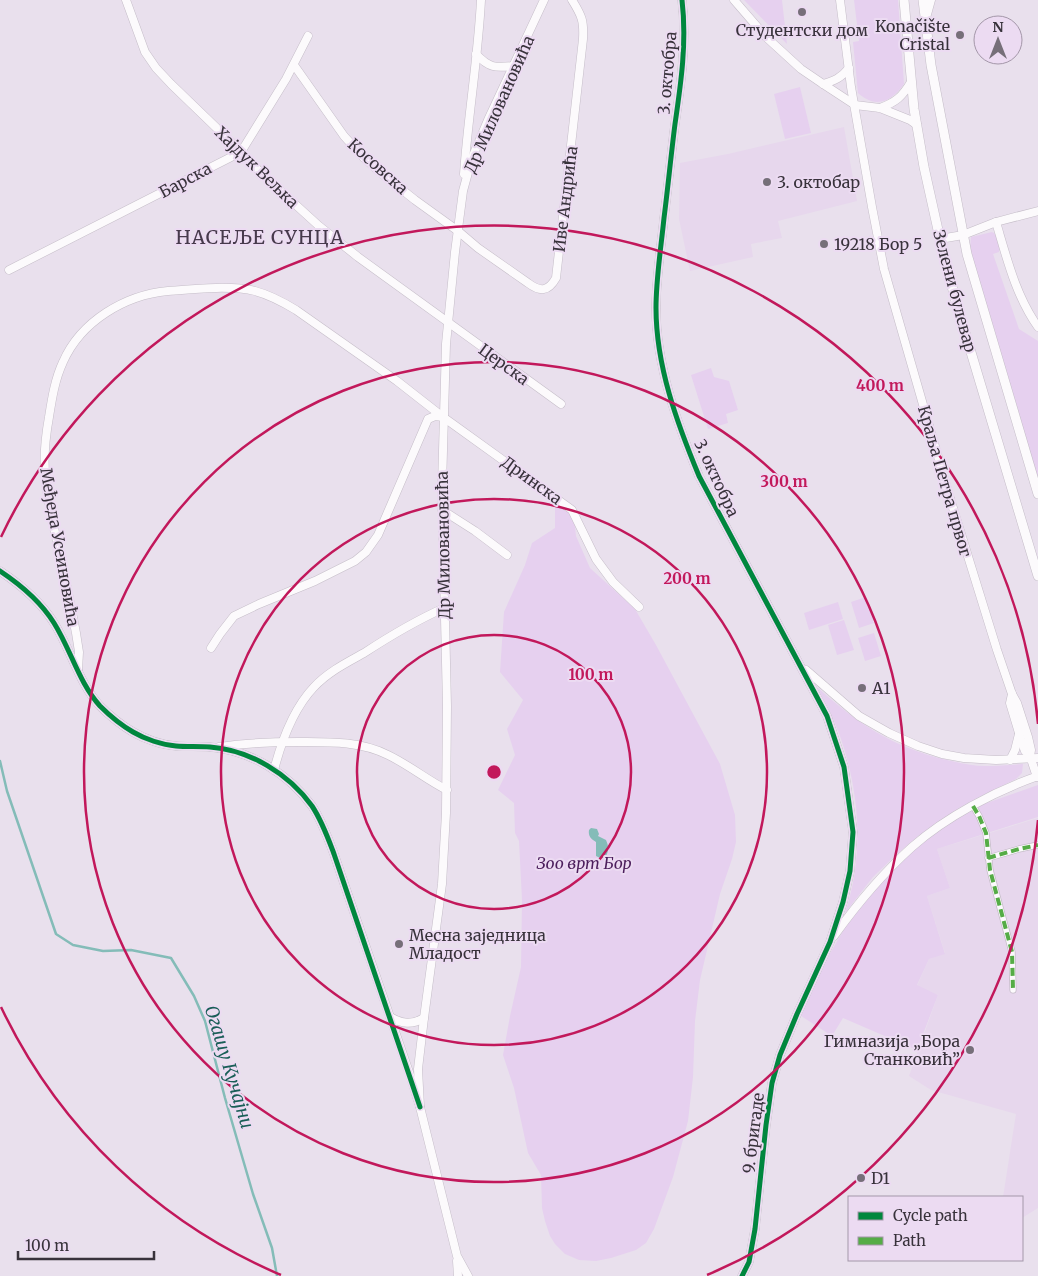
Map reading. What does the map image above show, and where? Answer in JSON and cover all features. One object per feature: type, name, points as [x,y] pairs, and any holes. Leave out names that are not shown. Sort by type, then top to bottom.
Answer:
[{"type":"street","name":"Хајдук Вељка","points":[[126,0],[145,52],[156,68],[171,84],[263,175],[318,226],[448,322]]},
{"type":"street","points":[[463,191],[481,0]]},
{"type":"street","name":"Др Миловановића","points":[[420,1107],[418,1069],[442,884],[445,846],[447,706],[442,510],[443,417],[448,322],[458,231],[463,191],[480,139],[544,0]]},
{"type":"street","name":"Иве Андрића","points":[[458,231],[478,248],[535,288],[547,289],[554,282],[559,254],[583,39],[582,18],[572,0]]},
{"type":"street","points":[[734,0],[766,37],[801,69],[855,105],[880,108],[910,120],[917,125]]},
{"type":"street","name":"Краља Петра првог","points":[[840,0],[848,68],[872,207],[887,280],[949,495],[1012,694],[1017,703],[1028,737],[1037,776]]},
{"type":"street","name":"Зелени булевар","points":[[904,0],[911,82],[917,125],[940,239],[956,302],[1038,576]]},
{"type":"street","name":"Зелени булевар","points":[[923,0],[931,65],[968,259],[1038,494]]},
{"type":"street","points":[[925,20],[931,0]]},
{"type":"street","name":"3. октобра","points":[[684,1],[684,56],[658,261],[656,309],[659,344],[666,382],[690,455],[699,476],[827,716],[844,767],[853,832],[850,871],[843,902],[830,942]]},
{"type":"street","points":[[241,152],[294,65],[308,36]]},
{"type":"street","points":[[476,54],[483,62],[494,67],[514,66]]},
{"type":"street","name":"Косовска","points":[[294,65],[344,136],[364,158],[381,174],[458,231]]},
{"type":"street","points":[[823,84],[838,79],[848,68]]},
{"type":"street","points":[[880,108],[892,104],[901,97],[911,82]]},
{"type":"street","name":"Барска","points":[[9,270],[241,152]]},
{"type":"street","points":[[940,239],[963,235],[996,222],[1038,210]]},
{"type":"street","points":[[996,222],[1019,295],[1038,327]]},
{"type":"street","name":"Међеда Усеиновића","points":[[78,670],[79,652],[76,633],[46,484],[44,458],[52,398],[63,362],[90,325],[103,315],[115,307],[140,296],[155,293],[207,289],[253,291],[276,298],[296,310],[390,376],[443,417]]},
{"type":"street","name":"Церска","points":[[448,322],[492,356],[561,404]]},
{"type":"street","points":[[212,648],[234,616],[315,582],[355,561],[366,552],[378,535],[428,419],[435,416],[443,417]]},
{"type":"street","name":"Дринска","points":[[443,417],[572,510],[596,559],[614,582],[639,607]]},
{"type":"street","points":[[442,510],[481,535],[507,555]]},
{"type":"street","points":[[0,571],[26,591],[47,612],[64,640],[86,685],[100,705],[134,733],[174,746],[214,747],[283,742],[352,743],[367,746],[388,754],[447,790]]},
{"type":"street","points":[[274,770],[290,723],[313,688],[339,667],[410,624],[444,608]]},
{"type":"street","points":[[801,666],[858,716],[918,746],[942,754],[964,758],[1010,760],[1033,757]]},
{"type":"street","name":"Краља Петра првог","points":[[1012,694],[1010,703],[1025,751],[1033,757]]},
{"type":"street","points":[[1010,760],[1019,732]]},
{"type":"street","points":[[214,747],[244,754],[274,770],[289,781],[313,808],[324,828],[420,1107],[457,1256],[458,1276]]},
{"type":"street","points":[[830,942],[869,891],[914,846],[945,822],[973,806],[1011,786],[1037,776]]},
{"type":"street","points":[[973,806],[986,833],[992,881],[1012,952],[1013,990]]},
{"type":"street","points":[[988,858],[1038,845]]},
{"type":"street","name":"9. бригаде","points":[[742,1276],[749,1262],[755,1229],[772,1084],[780,1055],[830,942]]},
{"type":"street","points":[[390,1017],[398,1022],[406,1023],[417,1022],[424,1018]]},
{"type":"street","points":[[457,1256],[468,1276]]},
{"type":"shaded area","name":"3. октобар","points":[[844,127],[857,201],[778,221],[782,238],[751,244],[753,257],[690,271],[679,219],[680,163],[728,154]]},
{"type":"shaded area","points":[[1038,818],[1038,1208],[1023,1217],[1023,1196],[1003,1196],[1016,1114],[931,1090],[909,1076],[938,995],[917,986],[929,959],[945,953],[927,896],[950,888],[937,849]]},
{"type":"shaded area","points":[[591,828],[597,829],[598,836],[606,840],[608,849],[605,858],[596,856],[596,842],[589,834]]},
{"type":"green space","points":[[744,0],[782,0],[787,44]]},
{"type":"green space","points":[[854,0],[898,0],[904,84],[894,95],[883,101],[871,101],[858,93],[853,42],[859,41]]},
{"type":"green space","points":[[800,87],[811,133],[785,139],[774,94]]},
{"type":"green space","points":[[992,232],[997,236],[999,243],[999,252],[993,254],[1019,329],[1038,341],[1038,478],[971,258],[971,237]]},
{"type":"green space","points":[[711,368],[714,377],[729,381],[738,410],[726,414],[728,423],[708,429],[691,375]]},
{"type":"green space","name":"Зоо врт Бор","points":[[555,498],[574,518],[576,536],[590,568],[635,609],[656,645],[720,764],[735,815],[736,842],[720,894],[700,980],[695,1021],[693,1077],[688,1121],[673,1177],[654,1229],[646,1243],[636,1250],[596,1261],[579,1260],[565,1254],[550,1236],[542,1208],[541,1175],[528,1153],[514,1088],[503,1055],[521,967],[522,900],[519,841],[515,833],[514,803],[498,790],[515,755],[507,729],[523,700],[500,672],[504,612],[525,565],[532,543],[555,528]]},
{"type":"green space","points":[[866,597],[874,623],[859,628],[851,602]]},
{"type":"green space","points":[[838,602],[843,619],[809,630],[804,613]]},
{"type":"green space","points":[[844,620],[854,650],[837,655],[828,625]]},
{"type":"green space","points":[[874,633],[881,656],[865,661],[858,638]]},
{"type":"green space","points":[[817,687],[862,723],[893,741],[927,755],[980,766],[1023,764],[1022,773],[1016,779],[959,808],[918,836],[873,877],[845,913],[855,870],[857,848],[856,804],[841,739]]},
{"type":"green space","points":[[1038,785],[1038,817],[937,849],[950,888],[927,896],[945,954],[929,959],[917,985],[938,995],[917,1050],[843,1018],[832,1036],[798,1014],[820,970],[852,916],[871,893],[916,848],[947,825],[984,804]]},
{"type":"waterway","name":"Огашу Кучајни","points":[[0,761],[7,791],[56,934],[73,945],[103,951],[131,950],[171,958],[194,996],[205,1021],[253,1194],[272,1248],[277,1276]]},
{"type":"marked path","points":[[973,806],[986,833],[990,870],[1012,952],[1013,990]]},
{"type":"marked path","points":[[988,858],[1038,845]]},
{"type":"cycle path","points":[[682,0],[683,62],[656,297],[657,330],[664,373],[683,436],[699,476],[827,716],[844,767],[853,832],[850,871],[843,902],[830,942],[780,1055],[772,1083],[755,1229],[749,1262],[742,1276]]},
{"type":"cycle path","points":[[0,571],[30,594],[49,615],[60,633],[86,687],[100,706],[120,723],[138,735],[159,743],[225,749],[240,753],[280,774],[303,794],[322,824],[334,854],[420,1107]]},
{"type":"place","name":"Студентски дом","points":[[802,12]]},
{"type":"place","name":"Konačište Cristal","points":[[960,35]]},
{"type":"place","name":"3. октобар","points":[[767,182]]},
{"type":"place","name":"19218 Бор 5","points":[[824,244]]},
{"type":"place","name":"A1","points":[[862,688]]},
{"type":"place","name":"Месна заједница Младост","points":[[399,944]]},
{"type":"place","name":"Гимназија „Бора Станковић”","points":[[970,1050]]},
{"type":"place","name":"D1","points":[[861,1178]]},
{"type":"district","name":"НАСЕЉЕ СУНЦА","points":[[260,237]]}]
